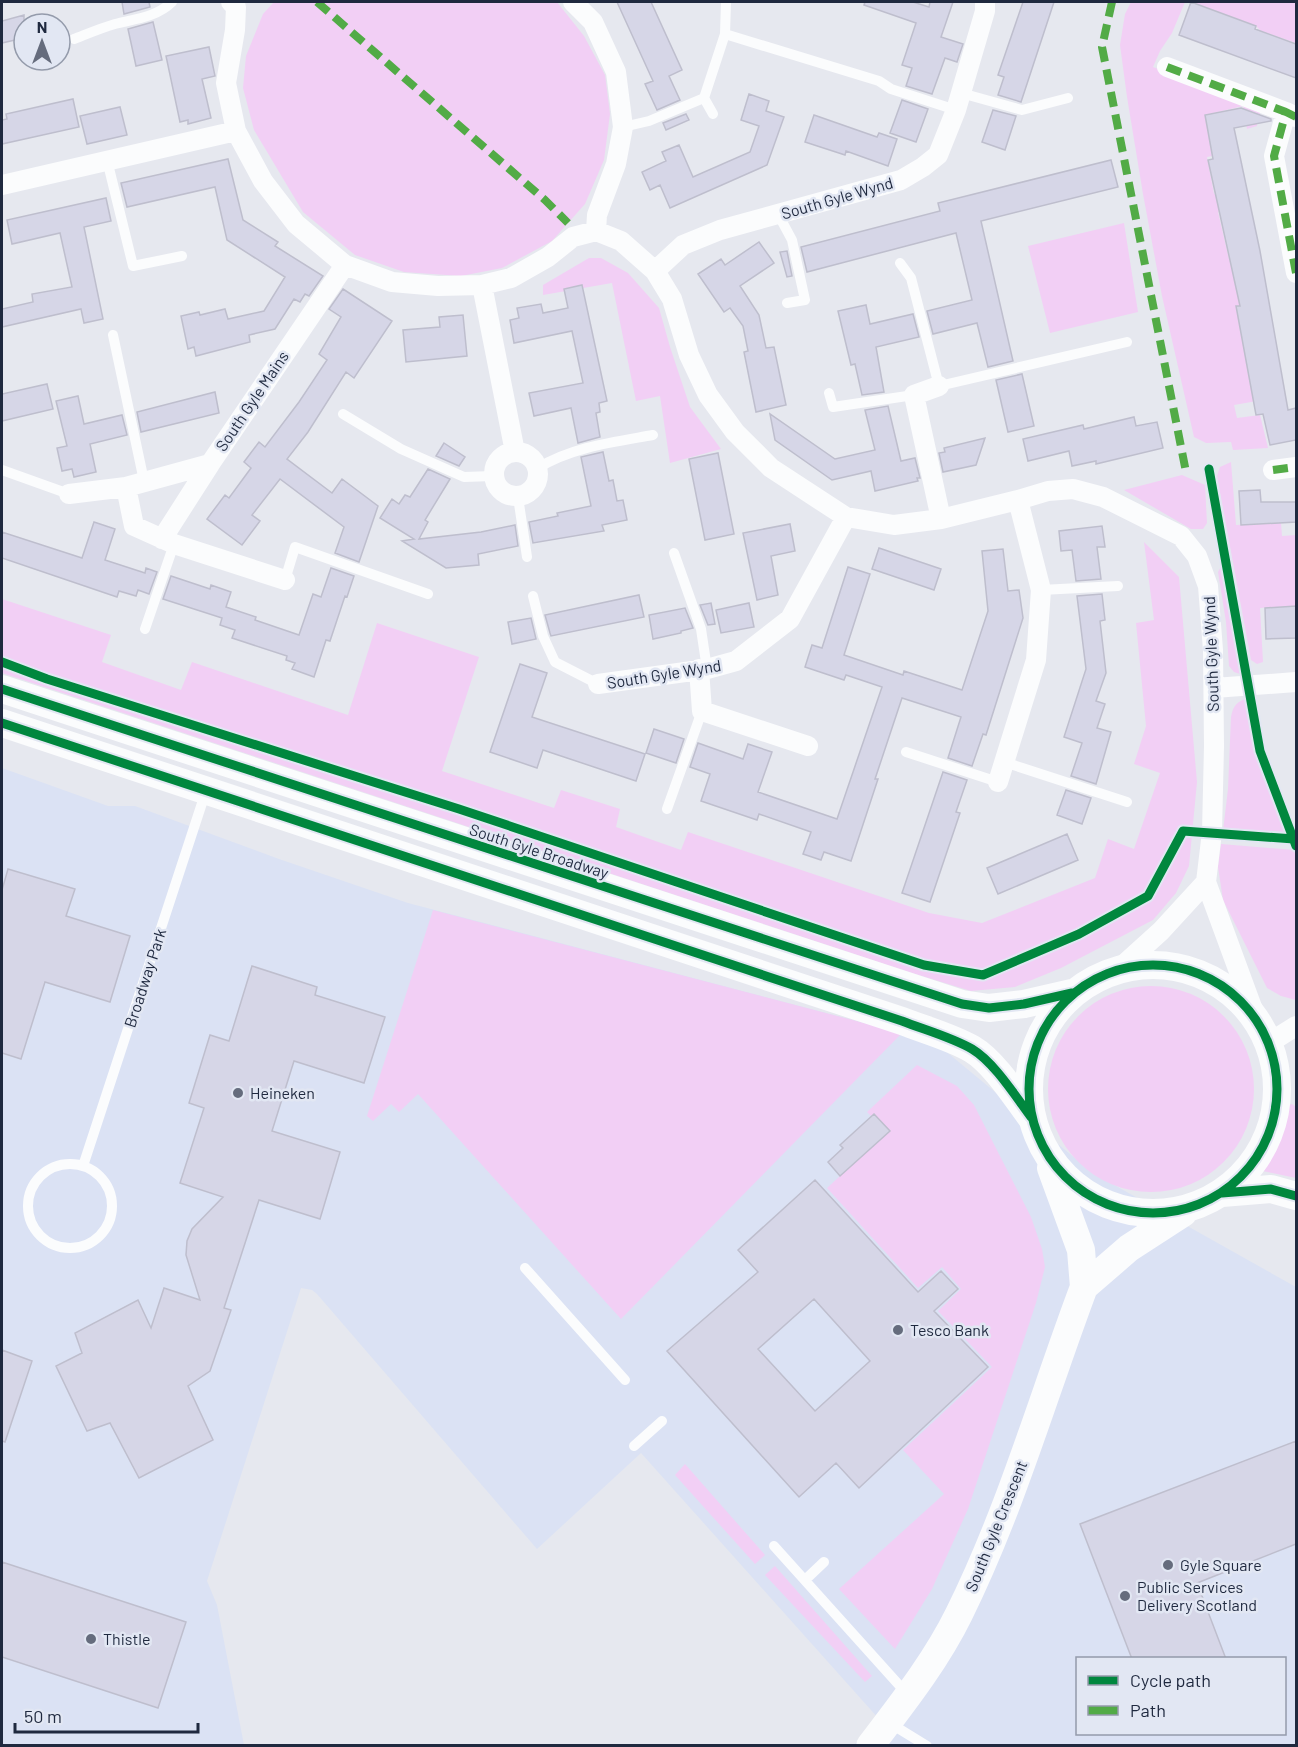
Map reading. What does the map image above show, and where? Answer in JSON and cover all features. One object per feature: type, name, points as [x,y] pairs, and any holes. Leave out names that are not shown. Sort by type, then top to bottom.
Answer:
[{"type":"street","points":[[238,3],[236,30],[226,83],[236,131],[263,181],[296,224],[345,265],[392,282],[438,286],[482,285],[511,278],[548,257],[573,237],[596,231],[597,215],[616,164],[623,127],[616,72],[593,22],[573,2]]},
{"type":"street","name":"South Gyle Wynd","points":[[655,271],[683,245],[720,230],[901,180],[938,155],[958,101],[985,11],[985,2]]},
{"type":"street","points":[[1167,67],[1291,115],[1274,156],[1296,273]]},
{"type":"street","points":[[2,185],[236,131]]},
{"type":"street","name":"South Gyle Wynd","points":[[596,231],[621,241],[655,271],[672,299],[689,355],[708,395],[735,432],[771,468],[846,517],[894,525],[940,519],[1018,500],[1048,490],[1073,489],[1103,497],[1181,536],[1197,556],[1208,586],[1214,688],[1212,832],[1206,882],[1256,1018]]},
{"type":"street","name":"South Gyle Mains","points":[[168,541],[210,464],[345,265]]},
{"type":"street","points":[[482,285],[514,452]]},
{"type":"street","points":[[939,386],[914,395],[940,519]]},
{"type":"street","points":[[514,452],[525,453],[533,459],[538,468],[538,481],[530,492],[518,497],[507,495],[498,487],[493,476],[496,465],[503,456],[514,452]]},
{"type":"street","points":[[69,494],[135,484],[210,464]]},
{"type":"street","points":[[1273,470],[1296,467]]},
{"type":"street","points":[[135,484],[134,526],[168,541],[285,580]]},
{"type":"street","points":[[998,782],[1036,660],[1041,590],[1018,500]]},
{"type":"street","name":"South Gyle Wynd","points":[[598,684],[703,669],[736,661],[790,619],[846,517]]},
{"type":"street","points":[[703,669],[702,711],[808,746]]},
{"type":"street","points":[[1214,688],[1296,682]]},
{"type":"street","name":"South Gyle Broadway","points":[[2,689],[962,1004],[989,1008],[1024,1004],[1072,993]]},
{"type":"street","points":[[2,723],[891,1017],[952,1040],[975,1051],[1001,1077],[1030,1117]]},
{"type":"street","points":[[1119,969],[1161,931],[1206,882]]},
{"type":"street","points":[[1158,964],[1196,972],[1230,991],[1256,1018],[1269,1043],[1276,1070],[1277,1105],[1267,1139],[1248,1169],[1222,1193],[1193,1207],[1161,1214],[1128,1212],[1097,1201],[1069,1182],[1047,1156],[1030,1117],[1028,1084],[1034,1050],[1049,1019],[1072,993],[1094,979],[1119,969],[1158,964]]},
{"type":"street","points":[[1269,1043],[1296,1026]]},
{"type":"street","points":[[1276,1070],[1296,1099]]},
{"type":"street","name":"South Gyle Crescent","points":[[870,1746],[908,1695],[943,1643],[959,1614],[998,1527],[1084,1287],[1081,1250],[1047,1156]]},
{"type":"street","points":[[1222,1193],[1271,1189],[1296,1196]]},
{"type":"street","name":"South Gyle Crescent","points":[[1084,1287],[1129,1248],[1193,1207]]},
{"type":"lane","points":[[74,39],[113,25],[146,17],[167,7],[172,2]]},
{"type":"lane","points":[[713,114],[704,98],[725,34],[726,2]]},
{"type":"lane","points":[[725,34],[879,81],[891,89],[1022,110],[1068,98]]},
{"type":"lane","points":[[623,127],[649,121],[704,98]]},
{"type":"lane","points":[[107,160],[133,266],[182,256]]},
{"type":"lane","points":[[778,214],[792,240],[805,300],[787,303]]},
{"type":"lane","points":[[900,263],[911,278],[939,386],[1127,342]]},
{"type":"lane","points":[[113,335],[135,484]]},
{"type":"lane","points":[[829,393],[833,407],[914,395]]},
{"type":"lane","points":[[344,414],[401,449],[464,477],[493,476]]},
{"type":"lane","points":[[538,468],[557,456],[652,435]]},
{"type":"lane","points":[[2,470],[69,494]]},
{"type":"lane","points":[[518,497],[527,557]]},
{"type":"lane","points":[[145,629],[168,541]]},
{"type":"lane","points":[[285,580],[294,547],[428,594]]},
{"type":"lane","points":[[674,553],[701,629],[703,669]]},
{"type":"lane","points":[[1041,590],[1118,586]]},
{"type":"lane","name":"South Gyle Wynd","points":[[533,596],[543,636],[555,662],[598,684]]},
{"type":"lane","points":[[668,809],[702,711]]},
{"type":"lane","points":[[906,752],[998,782]]},
{"type":"lane","points":[[1004,762],[1127,802]]},
{"type":"lane","name":"Broadway Park","points":[[83,1166],[206,791]]},
{"type":"lane","points":[[71,1164],[83,1166],[97,1173],[106,1184],[112,1198],[112,1213],[107,1227],[98,1238],[85,1246],[71,1249],[56,1246],[43,1239],[33,1228],[28,1214],[27,1200],[31,1188],[38,1177],[53,1167],[71,1164]]},
{"type":"lane","points":[[525,1268],[626,1380]]},
{"type":"lane","points":[[634,1446],[662,1421]]},
{"type":"lane","points":[[774,1546],[908,1695]]},
{"type":"lane","points":[[805,1580],[824,1562]]},
{"type":"lane","points":[[888,1722],[927,1746]]},
{"type":"shaded area","points":[[274,2],[557,2],[584,36],[605,75],[610,114],[604,160],[585,204],[552,241],[502,268],[461,276],[404,272],[355,255],[303,212],[254,130],[243,88],[246,56],[263,14]]},
{"type":"shaded area","points":[[1131,2],[1185,2],[1172,33],[1153,67],[1262,108],[1257,126],[1247,129],[1243,106],[1205,115],[1212,156],[1207,157],[1214,194],[1218,194],[1222,211],[1218,212],[1229,259],[1231,259],[1240,306],[1236,307],[1241,334],[1250,359],[1246,360],[1248,374],[1252,374],[1257,401],[1234,405],[1237,418],[1260,415],[1268,448],[1233,450],[1231,442],[1206,443],[1194,437],[1162,296],[1127,97],[1120,45],[1125,14]]},
{"type":"shaded area","points":[[1191,2],[1296,2],[1296,43],[1261,31],[1256,26]]},
{"type":"shaded area","points":[[1124,223],[1138,312],[1050,333],[1028,246]]},
{"type":"shaded area","points":[[589,258],[601,258],[628,273],[659,308],[690,407],[721,449],[670,463],[660,396],[636,401],[612,283],[543,295],[543,285]]},
{"type":"shaded area","points":[[1231,462],[1236,525],[1281,523],[1282,536],[1296,535],[1296,606],[1260,608],[1263,662],[1257,664],[1251,660],[1217,476],[1220,467]]},
{"type":"shaded area","points":[[1182,475],[1205,485],[1207,523],[1203,529],[1191,529],[1124,490]]},
{"type":"shaded area","points":[[1144,542],[1179,577],[1197,782],[1189,866],[1176,893],[1153,920],[1061,968],[1015,987],[971,991],[909,972],[2,673],[2,599],[111,635],[102,662],[181,690],[192,662],[348,715],[377,623],[479,657],[442,771],[554,808],[561,790],[620,809],[616,827],[681,850],[688,832],[929,913],[982,923],[1095,878],[1108,839],[1134,849],[1160,773],[1134,764],[1146,726],[1136,623],[1154,620]]},
{"type":"shaded area","points":[[1223,563],[1243,675],[1234,672],[1229,666],[1226,622],[1218,572]]},
{"type":"shaded area","points":[[1248,698],[1259,756],[1288,835],[1223,831],[1228,789],[1231,717],[1236,704]]},
{"type":"shaded area","points":[[2,768],[108,806],[135,806],[408,903],[937,1044],[1093,1173],[1296,1287],[1296,1745],[854,1745],[879,1719],[641,1453],[537,1549],[317,1294],[312,1290],[301,1288],[207,1581],[217,1605],[244,1745],[2,1746]]},
{"type":"shaded area","points":[[1221,844],[1295,850],[1296,1000],[1281,996],[1267,988],[1223,900],[1218,867]]},
{"type":"shaded area","points":[[433,910],[902,1033],[621,1319],[418,1094],[399,1112],[391,1104],[373,1121],[367,1116]]},
{"type":"shaded area","points":[[1151,986],[1171,988],[1190,994],[1224,1016],[1246,1050],[1252,1069],[1254,1089],[1252,1109],[1246,1128],[1224,1162],[1190,1184],[1171,1190],[1151,1192],[1131,1190],[1112,1184],[1078,1162],[1056,1128],[1050,1109],[1048,1089],[1050,1069],[1056,1050],[1078,1016],[1112,994],[1131,988]]},
{"type":"shaded area","points":[[917,1065],[957,1086],[974,1105],[1031,1217],[1042,1249],[1045,1267],[1036,1303],[968,1509],[932,1589],[895,1649],[839,1589],[944,1494],[903,1450],[992,1367],[938,1311],[961,1289],[942,1267],[918,1288],[827,1188],[889,1131],[874,1114],[871,1116],[867,1112]]},
{"type":"shaded area","points":[[1289,1105],[1296,1107],[1296,1178],[1263,1171],[1281,1134]]},
{"type":"shaded area","points":[[685,1464],[765,1555],[755,1564],[675,1475]]},
{"type":"shaded area","points":[[775,1566],[872,1676],[865,1682],[765,1575]]},
{"type":"building","points":[[122,2],[149,2],[150,7],[124,14]]},
{"type":"building","points":[[617,2],[651,2],[682,70],[669,76],[680,100],[657,110],[645,84],[653,81]]},
{"type":"building","points":[[865,2],[913,2],[929,7],[930,2],[953,2],[941,37],[963,44],[957,62],[945,58],[932,94],[906,86],[912,68],[902,65],[916,23],[864,5]]},
{"type":"building","points":[[1023,2],[1054,2],[1021,102],[998,95],[1004,77],[998,75]]},
{"type":"building","points":[[1191,2],[1256,26],[1255,29],[1296,44],[1296,78],[1179,35]]},
{"type":"building","points":[[12,18],[12,41],[2,43],[2,21]]},
{"type":"building","points":[[153,22],[162,60],[136,66],[128,29]]},
{"type":"building","points":[[209,47],[215,76],[202,79],[211,118],[188,124],[188,120],[180,122],[166,56]]},
{"type":"building","points":[[749,94],[769,101],[766,111],[784,117],[767,165],[670,208],[660,185],[650,190],[642,172],[666,161],[662,152],[679,145],[693,177],[750,152],[759,126],[741,120]]},
{"type":"building","points":[[73,99],[79,127],[2,144],[2,120],[7,119],[6,114]]},
{"type":"building","points":[[902,100],[928,109],[916,142],[890,133]]},
{"type":"building","points":[[120,107],[127,135],[87,144],[80,116]]},
{"type":"building","points":[[1241,108],[1271,119],[1271,121],[1234,128],[1260,251],[1288,410],[1296,408],[1296,440],[1270,445],[1263,414],[1256,415],[1236,306],[1240,306],[1208,160],[1213,159],[1205,115]]},
{"type":"building","points":[[993,110],[1016,116],[1005,150],[982,142]]},
{"type":"building","points":[[686,114],[689,120],[666,130],[663,123]]},
{"type":"building","points":[[814,115],[877,137],[879,133],[897,139],[888,166],[846,151],[845,155],[805,142]]},
{"type":"building","points":[[228,159],[243,220],[278,242],[275,246],[323,276],[309,296],[305,294],[300,302],[294,299],[275,329],[249,335],[250,342],[196,356],[194,347],[188,349],[181,316],[199,312],[200,315],[225,309],[228,319],[264,311],[285,277],[227,240],[215,187],[127,207],[121,183]]},
{"type":"building","points":[[1111,160],[1118,187],[981,221],[1013,361],[988,367],[977,323],[933,334],[927,311],[972,300],[956,233],[807,272],[801,247],[940,211],[938,203]]},
{"type":"building","points":[[106,198],[111,221],[84,227],[103,319],[84,323],[81,309],[2,327],[2,309],[33,302],[32,294],[72,287],[60,233],[12,244],[7,220]]},
{"type":"building","points":[[759,242],[774,263],[740,286],[759,315],[766,348],[774,347],[786,405],[756,412],[744,352],[748,351],[743,326],[730,308],[724,312],[698,274],[721,259],[725,265]]},
{"type":"building","points":[[787,251],[792,276],[787,277],[780,252]]},
{"type":"building","points":[[582,285],[607,401],[599,403],[600,412],[596,413],[600,437],[578,443],[571,408],[534,416],[529,393],[583,383],[572,331],[514,343],[510,320],[519,318],[517,308],[541,304],[543,313],[568,308],[564,289]]},
{"type":"building","points":[[343,289],[392,321],[354,378],[346,372],[308,432],[287,459],[332,493],[342,479],[378,506],[359,562],[335,553],[344,527],[280,479],[252,515],[260,521],[242,545],[207,519],[225,495],[229,498],[251,468],[244,462],[259,442],[265,447],[327,360],[319,354],[341,317],[329,309]]},
{"type":"building","points":[[866,305],[870,324],[913,314],[919,337],[876,347],[884,392],[862,395],[855,364],[851,365],[838,311]]},
{"type":"building","points":[[463,315],[467,356],[406,362],[403,330],[440,327],[439,317]]},
{"type":"building","points":[[1022,374],[1034,426],[1008,432],[996,380]]},
{"type":"building","points":[[47,384],[53,409],[2,421],[2,394]]},
{"type":"building","points":[[215,392],[219,413],[141,432],[137,412]]},
{"type":"building","points":[[78,396],[84,424],[122,415],[127,435],[90,444],[96,472],[74,477],[72,469],[62,471],[57,448],[67,446],[56,401]]},
{"type":"building","points":[[888,406],[901,461],[915,458],[920,478],[917,478],[918,481],[875,491],[871,471],[832,480],[775,440],[770,414],[835,459],[875,450],[865,410]]},
{"type":"building","points":[[1134,417],[1136,426],[1157,422],[1163,448],[1096,464],[1096,461],[1072,466],[1069,451],[1028,461],[1023,439],[1083,425],[1084,429]]},
{"type":"building","points":[[985,438],[976,465],[943,472],[939,453],[945,452],[944,448]]},
{"type":"building","points":[[444,443],[465,457],[459,466],[436,456]]},
{"type":"building","points":[[603,452],[609,481],[613,480],[617,501],[623,500],[627,520],[602,525],[604,531],[533,543],[529,522],[591,506],[581,457]]},
{"type":"building","points":[[718,453],[734,534],[705,540],[689,459]]},
{"type":"building","points":[[428,469],[450,479],[425,520],[428,522],[419,539],[481,532],[515,525],[518,546],[478,554],[479,565],[446,568],[402,541],[414,539],[380,518],[392,499],[399,504],[405,495],[410,497]]},
{"type":"building","points":[[1260,490],[1261,502],[1296,502],[1296,522],[1241,525],[1239,491]]},
{"type":"building","points":[[94,522],[115,529],[105,560],[145,573],[146,568],[157,572],[149,594],[138,590],[136,596],[119,591],[117,597],[2,558],[2,532],[82,558]]},
{"type":"building","points":[[790,524],[795,551],[771,556],[778,595],[757,600],[743,533]]},
{"type":"building","points":[[1102,526],[1105,547],[1097,547],[1101,579],[1076,581],[1072,550],[1061,551],[1059,531]]},
{"type":"building","points":[[879,548],[941,569],[934,590],[872,569]]},
{"type":"building","points":[[1003,549],[1008,591],[1019,590],[1023,618],[986,735],[983,734],[972,766],[948,758],[961,717],[902,698],[851,861],[824,852],[821,860],[803,854],[811,832],[759,814],[757,820],[701,801],[710,774],[690,767],[698,743],[743,759],[748,744],[772,752],[758,792],[837,819],[882,687],[846,675],[844,680],[805,667],[812,645],[822,648],[848,567],[870,574],[844,655],[903,675],[904,671],[962,690],[988,611],[982,551]]},
{"type":"building","points":[[331,568],[354,576],[330,641],[326,640],[314,677],[292,669],[295,663],[286,660],[287,656],[232,638],[235,630],[220,625],[222,618],[163,599],[171,576],[210,589],[211,585],[231,592],[226,607],[299,635],[313,594],[321,597]]},
{"type":"building","points":[[1102,594],[1105,620],[1100,621],[1106,673],[1096,701],[1105,704],[1097,728],[1111,732],[1096,784],[1071,776],[1082,743],[1064,737],[1086,669],[1077,596]]},
{"type":"building","points":[[639,595],[644,617],[551,636],[545,615]]},
{"type":"building","points":[[711,603],[715,624],[708,625],[700,605]]},
{"type":"building","points":[[749,603],[754,627],[721,633],[716,610]]},
{"type":"building","points":[[1296,606],[1296,638],[1266,639],[1265,608]]},
{"type":"building","points":[[685,608],[693,628],[653,639],[649,615]]},
{"type":"building","points":[[531,618],[536,639],[512,644],[508,622]]},
{"type":"building","points":[[520,664],[547,673],[532,717],[645,754],[636,781],[543,750],[537,768],[490,752]]},
{"type":"building","points":[[654,729],[684,739],[676,763],[646,753]]},
{"type":"building","points":[[943,772],[967,780],[956,812],[960,813],[930,902],[902,893]]},
{"type":"building","points":[[1066,790],[1091,798],[1082,824],[1057,815]]},
{"type":"building","points":[[1067,834],[1078,860],[998,894],[987,868]]},
{"type":"building","points":[[8,869],[75,889],[66,916],[130,936],[110,1002],[45,982],[21,1059],[2,1053],[2,890]]},
{"type":"building","points":[[252,966],[317,987],[315,995],[385,1017],[364,1083],[294,1061],[272,1131],[340,1152],[320,1219],[259,1200],[224,1308],[231,1310],[210,1371],[188,1386],[213,1440],[139,1478],[110,1423],[87,1431],[56,1366],[82,1353],[75,1333],[138,1300],[151,1328],[164,1288],[200,1300],[186,1255],[187,1241],[192,1229],[223,1197],[180,1183],[204,1108],[189,1103],[210,1035],[229,1041]]},
{"type":"building","points":[[874,1114],[890,1131],[840,1176],[828,1162],[843,1148],[840,1145]]},
{"type":"building","name":"Tesco Bank","points":[[815,1180],[918,1292],[941,1271],[958,1289],[934,1311],[988,1367],[859,1488],[836,1463],[799,1497],[667,1351],[758,1272],[738,1250]],"holes":[[[814,1299],[870,1361],[815,1411],[758,1349]]]},
{"type":"building","points":[[2,1350],[32,1361],[5,1442],[2,1441]]},
{"type":"building","name":"Gyle Square","points":[[1296,1441],[1296,1544],[1197,1583],[1225,1657],[1131,1657],[1080,1524]]},
{"type":"building","name":"Thistle","points":[[2,1562],[186,1622],[158,1708],[2,1657]]},
{"type":"marked path","points":[[317,2],[545,200],[568,223]]},
{"type":"marked path","points":[[1112,2],[1102,47],[1186,472]]},
{"type":"marked path","points":[[1167,67],[1286,112]]},
{"type":"marked path","points":[[1296,117],[1286,112],[1274,156],[1296,273]]},
{"type":"marked path","points":[[1273,470],[1296,467]]},
{"type":"cycle path","points":[[1209,469],[1260,751],[1296,846]]},
{"type":"cycle path","points":[[2,662],[47,679],[459,809],[924,965],[983,975],[1079,934],[1148,896],[1183,831],[1294,839]]},
{"type":"cycle path","points":[[2,689],[962,1004],[989,1008],[1024,1004],[1072,993]]},
{"type":"cycle path","points":[[2,723],[947,1037],[972,1049],[988,1062],[1031,1117]]},
{"type":"cycle path","points":[[1141,965],[1165,965],[1189,970],[1212,979],[1241,1001],[1263,1030],[1268,1041],[1275,1065],[1277,1089],[1275,1113],[1268,1137],[1263,1148],[1241,1177],[1212,1199],[1201,1204],[1165,1213],[1141,1213],[1117,1208],[1094,1199],[1074,1185],[1057,1168],[1043,1148],[1034,1125],[1029,1101],[1029,1077],[1034,1053],[1043,1030],[1057,1010],[1074,993],[1094,979],[1117,970],[1141,965]]},
{"type":"cycle path","points":[[1222,1193],[1271,1189],[1296,1196]]},
{"type":"place","name":"Heineken","points":[[238,1093]]},
{"type":"place","name":"Tesco Bank","points":[[898,1330]]},
{"type":"place","name":"Gyle Square","points":[[1168,1565]]},
{"type":"place","name":"Public Services Delivery Scotland","points":[[1125,1596]]},
{"type":"place","name":"Thistle","points":[[91,1639]]}]
